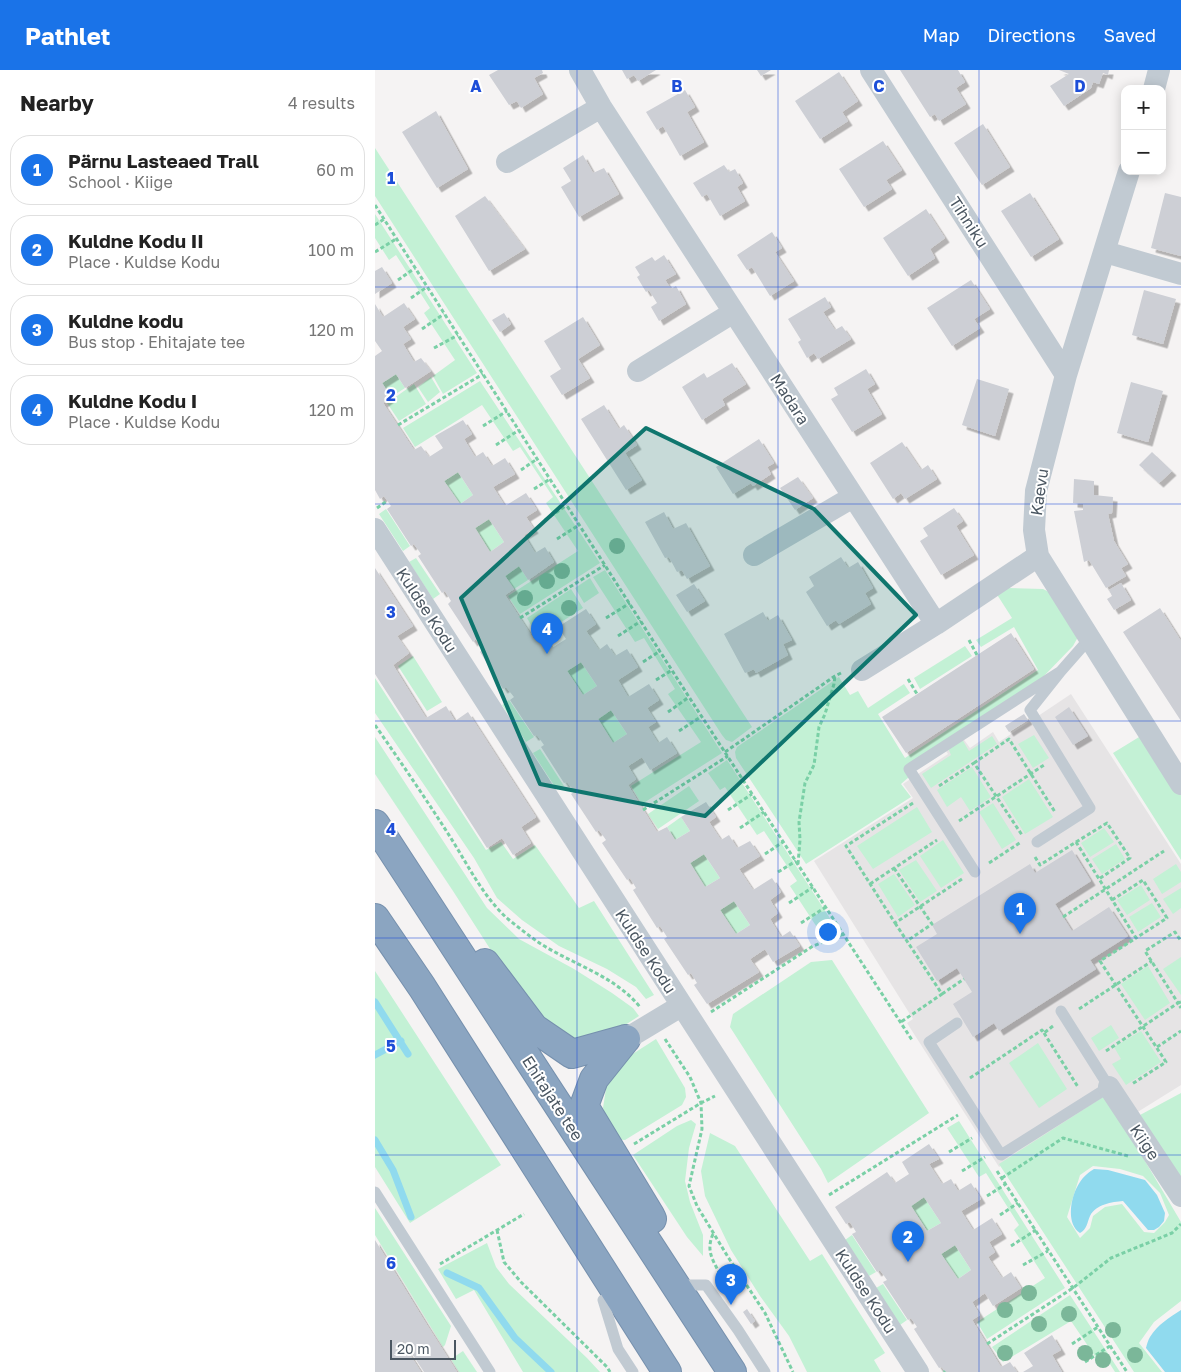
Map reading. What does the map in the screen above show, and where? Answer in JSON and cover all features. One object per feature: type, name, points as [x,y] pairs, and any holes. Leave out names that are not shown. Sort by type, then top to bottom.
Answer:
[{"type":"highway","name":"Ehitajate tee","points":[[375,824],[732,1372]]},
{"type":"highway","points":[[375,918],[422,987],[667,1372]]},
{"type":"highway","points":[[445,932],[481,959],[534,1028],[572,1054],[626,1039]]},
{"type":"highway","points":[[626,1039],[594,1079],[585,1106],[651,1214],[673,1282]]},
{"type":"highway","points":[[581,1239],[603,1300],[648,1372]]},
{"type":"street","name":"Madara","points":[[579,70],[601,107],[936,624]]},
{"type":"street","name":"Tihniku","points":[[871,70],[1067,375]]},
{"type":"street","points":[[1155,85],[1159,70]]},
{"type":"street","points":[[507,162],[601,107]]},
{"type":"street","name":"Kaevu","points":[[1128,175],[1067,375],[1036,491],[1035,530],[1037,556],[1181,784]]},
{"type":"street","points":[[1105,252],[1181,274]]},
{"type":"street","points":[[638,371],[734,312]]},
{"type":"street","points":[[754,555],[853,496]]},
{"type":"street","name":"Kuldse Kodu","points":[[375,529],[918,1372]]},
{"type":"street","points":[[862,670],[936,624],[1037,556]]},
{"type":"street","points":[[626,1039],[687,1015]]},
{"type":"street","name":"Kiige","points":[[1117,1088],[1160,1165],[1181,1196]]},
{"type":"lane","points":[[1037,842],[1090,808],[1030,710],[1089,638]]},
{"type":"lane","points":[[975,872],[909,769],[1061,671]]},
{"type":"lane","points":[[957,1023],[929,1042],[1001,1155],[1117,1088],[1063,1014]]},
{"type":"lane","points":[[375,1192],[490,1372]]},
{"type":"lane","points":[[673,1282],[706,1285],[765,1372]]},
{"type":"lane","points":[[603,1300],[618,1349],[633,1372]]},
{"type":"path","points":[[375,205],[672,670],[917,1047]]},
{"type":"path","points":[[375,225],[384,219]]},
{"type":"path","points":[[375,252],[396,239]]},
{"type":"path","points":[[398,280],[415,268]]},
{"type":"path","points":[[411,298],[427,288]]},
{"type":"path","points":[[421,329],[444,314]]},
{"type":"path","points":[[434,348],[458,335]]},
{"type":"path","points":[[398,425],[483,374]]},
{"type":"path","points":[[483,426],[507,411]]},
{"type":"path","points":[[496,445],[519,430]]},
{"type":"path","points":[[521,470],[537,459]]},
{"type":"path","points":[[534,489],[550,479]]},
{"type":"path","points":[[375,509],[387,502]]},
{"type":"path","points":[[545,520],[567,505]]},
{"type":"path","points":[[557,539],[579,525]]},
{"type":"path","points":[[520,618],[605,565]]},
{"type":"path","points":[[606,618],[630,603]]},
{"type":"path","points":[[618,636],[641,621]]},
{"type":"path","points":[[969,640],[977,655]]},
{"type":"path","points":[[643,662],[660,651]]},
{"type":"path","points":[[656,680],[672,670]]},
{"type":"path","points":[[725,752],[839,673],[862,670]]},
{"type":"path","points":[[797,863],[801,840],[799,822],[805,784],[814,765],[819,728],[825,714],[835,676]]},
{"type":"path","points":[[908,679],[917,694]]},
{"type":"path","points":[[668,712],[689,696]]},
{"type":"path","points":[[679,731],[702,716]]},
{"type":"path","points":[[934,790],[1009,739],[1064,825]]},
{"type":"path","points":[[643,810],[728,756]]},
{"type":"path","points":[[955,823],[1058,756]]},
{"type":"path","points":[[895,923],[1025,840],[974,763]]},
{"type":"path","points":[[728,810],[752,794]]},
{"type":"path","points":[[916,801],[846,846],[942,994]]},
{"type":"path","points":[[740,828],[764,812]]},
{"type":"path","points":[[1035,856],[1040,865],[1107,823],[1130,858],[1099,878]]},
{"type":"path","points":[[870,884],[941,838]]},
{"type":"path","points":[[765,854],[783,842]]},
{"type":"path","points":[[1076,842],[1136,938]]},
{"type":"path","points":[[1063,917],[1164,852]]},
{"type":"path","points":[[778,872],[797,863]]},
{"type":"path","points":[[894,868],[931,924],[907,941]]},
{"type":"path","points":[[1112,900],[1143,880],[1167,918],[1100,961],[1166,1062],[1117,1088]]},
{"type":"path","points":[[789,903],[813,887]]},
{"type":"path","points":[[801,923],[826,908]]},
{"type":"path","points":[[1181,941],[1175,932],[1145,951],[1180,1002],[1181,1008]]},
{"type":"path","points":[[687,1015],[813,946],[843,934]]},
{"type":"path","points":[[1044,1033],[1063,1014],[1152,961]]},
{"type":"path","points":[[901,1022],[964,979]]},
{"type":"path","points":[[1102,1053],[1180,1002]]},
{"type":"path","points":[[966,1082],[1042,1030],[1082,1094]]},
{"type":"path","points":[[1156,1048],[1181,1031]]},
{"type":"path","points":[[627,1148],[701,1103],[734,1086]]},
{"type":"path","points":[[811,1206],[960,1113]]},
{"type":"path","points":[[949,1152],[975,1136]]},
{"type":"path","points":[[1002,1178],[1063,1138],[1160,1165]]},
{"type":"path","points":[[962,1171],[987,1155]]},
{"type":"path","points":[[997,1170],[1127,1372]]},
{"type":"path","points":[[987,1196],[1006,1184]]},
{"type":"path","points":[[1000,1215],[1018,1203]]},
{"type":"path","points":[[426,1272],[525,1214]]},
{"type":"path","points":[[987,1344],[1073,1288],[1111,1258],[1172,1233],[1181,1224]]},
{"type":"path","points":[[497,1230],[504,1262],[521,1282],[610,1372]]},
{"type":"path","points":[[1011,1246],[1036,1230]]},
{"type":"path","points":[[1023,1265],[1049,1250]]},
{"type":"path","points":[[1072,1344],[1098,1327]]},
{"type":"path","points":[[1085,1362],[1110,1346]]},
{"type":"highlighted area","points":[[646,428],[814,509],[916,615],[705,816],[540,784],[461,598]]},
{"type":"shaded area","points":[[1071,694],[1181,864],[1181,1085],[1136,1113],[1096,1103],[999,1167],[907,1023],[913,1019],[814,861],[913,798],[903,784],[948,754],[944,748],[962,737],[970,748],[993,732],[999,742]]},
{"type":"green space","points":[[375,148],[752,727],[732,742],[726,740],[722,735],[375,196]]},
{"type":"green space","points":[[375,214],[477,373],[443,394],[433,376],[455,360],[424,313],[430,308],[396,255],[389,260],[375,238]]},
{"type":"green space","points":[[396,374],[405,388],[391,397],[382,383]]},
{"type":"green space","points":[[431,377],[440,392],[428,402],[418,387]]},
{"type":"green space","points":[[480,381],[600,563],[520,614],[508,596],[578,551],[546,503],[553,497],[520,447],[513,451],[482,405],[415,447],[403,428]]},
{"type":"green space","points":[[414,384],[426,404],[399,421],[387,403]]},
{"type":"green space","points":[[458,472],[473,495],[460,504],[444,481]]},
{"type":"green space","points":[[386,509],[410,546],[403,551],[379,514]]},
{"type":"green space","points":[[489,519],[504,542],[490,552],[475,528]]},
{"type":"green space","points":[[416,558],[440,594],[433,599],[409,562]]},
{"type":"green space","points":[[519,566],[528,580],[514,589],[505,576]]},
{"type":"green space","points":[[605,570],[722,753],[642,804],[631,786],[701,742],[668,694],[675,689],[644,638],[635,642],[593,577]]},
{"type":"green space","points":[[590,578],[599,593],[584,603],[575,588]]},
{"type":"green space","points":[[1007,588],[1043,589],[1049,592],[1078,637],[1073,646],[1043,677],[904,770],[909,777],[901,784],[911,797],[806,864],[736,758],[735,752],[737,747],[839,677],[850,695],[858,691],[868,708],[904,684],[910,693],[878,714],[905,758],[1038,670],[1014,627],[981,647],[976,640],[1012,618],[996,593]]},
{"type":"green space","points":[[571,589],[583,608],[538,637],[527,618]]},
{"type":"green space","points":[[965,646],[972,656],[920,689],[914,678]]},
{"type":"green space","points":[[413,656],[442,702],[427,711],[398,666]]},
{"type":"green space","points":[[581,662],[597,686],[583,695],[567,671]]},
{"type":"green space","points":[[375,678],[486,850],[501,842],[513,859],[535,845],[579,908],[594,901],[654,995],[646,999],[636,987],[607,969],[559,946],[522,920],[497,898],[474,858],[375,713]]},
{"type":"green space","points":[[509,700],[534,737],[526,742],[502,705]]},
{"type":"green space","points":[[611,710],[627,734],[613,743],[598,719]]},
{"type":"green space","points":[[1144,734],[1181,793],[1181,860],[1113,753]]},
{"type":"green space","points":[[1034,735],[1049,758],[1033,768],[1018,744]]},
{"type":"green space","points":[[992,736],[997,744],[931,788],[922,774],[951,755],[948,748],[962,739],[969,751]]},
{"type":"green space","points":[[375,737],[487,908],[519,939],[574,969],[612,993],[633,1008],[639,1016],[602,1040],[581,1043],[562,1038],[524,1002],[375,774]]},
{"type":"green space","points":[[540,749],[564,786],[557,790],[533,753]]},
{"type":"green space","points":[[727,760],[835,926],[822,935],[790,886],[797,881],[764,831],[757,835],[725,787],[720,790],[708,773]]},
{"type":"green space","points":[[972,767],[991,797],[970,811],[961,797],[947,807],[937,790]]},
{"type":"green space","points":[[1029,779],[1053,817],[1025,834],[1002,797]]},
{"type":"green space","points":[[689,786],[699,801],[658,829],[648,814]]},
{"type":"green space","points":[[993,803],[1016,840],[1002,849],[979,812]]},
{"type":"green space","points":[[917,807],[932,832],[873,869],[857,846]]},
{"type":"green space","points":[[681,817],[690,831],[675,840],[667,827]]},
{"type":"green space","points":[[1104,828],[1114,842],[1090,857],[1081,843]]},
{"type":"green space","points":[[943,840],[964,873],[941,888],[920,856]]},
{"type":"green space","points":[[1116,844],[1125,859],[1102,874],[1092,859]]},
{"type":"green space","points":[[704,854],[720,878],[705,887],[690,863]]},
{"type":"green space","points":[[916,860],[937,891],[920,902],[899,870]]},
{"type":"green space","points":[[1176,864],[1181,872],[1181,882],[1162,894],[1153,879]]},
{"type":"green space","points":[[894,874],[915,905],[898,917],[878,884]]},
{"type":"green space","points":[[1141,885],[1150,900],[1127,915],[1117,900]]},
{"type":"green space","points":[[1181,888],[1181,908],[1173,914],[1163,899]]},
{"type":"green space","points":[[734,901],[750,925],[736,934],[720,910]]},
{"type":"green space","points":[[1152,903],[1161,917],[1138,932],[1129,917]]},
{"type":"green space","points":[[1181,957],[1181,995],[1163,969]]},
{"type":"green space","points":[[832,960],[929,1113],[828,1183],[821,1169],[730,1027],[733,1014],[811,962]]},
{"type":"green space","points":[[1148,966],[1170,1003],[1145,1020],[1121,984]]},
{"type":"green space","points":[[375,971],[501,1165],[410,1223],[375,1167]]},
{"type":"green space","points":[[1111,1025],[1119,1038],[1099,1051],[1091,1038]]},
{"type":"green space","points":[[1141,1031],[1161,1062],[1126,1085],[1112,1064],[1121,1059],[1114,1047]]},
{"type":"green space","points":[[656,1039],[685,1088],[686,1097],[682,1105],[625,1140],[613,1139],[603,1108],[607,1082],[617,1064]]},
{"type":"green space","points":[[1038,1043],[1067,1089],[1039,1108],[1009,1063]]},
{"type":"green space","points":[[1181,1093],[1181,1180],[1140,1115]]},
{"type":"green space","points":[[1106,1095],[1181,1222],[1181,1301],[1154,1322],[1139,1343],[1162,1372],[1134,1372],[999,1164]],"holes":[[[1093,1166],[1120,1169],[1143,1176],[1160,1193],[1169,1215],[1165,1222],[1154,1233],[1144,1232],[1122,1204],[1105,1207],[1093,1216],[1090,1228],[1080,1238],[1067,1217],[1080,1175]]]},
{"type":"green space","points":[[691,1120],[696,1124],[689,1148],[685,1181],[690,1202],[703,1235],[703,1256],[687,1237],[633,1155],[677,1126]]},
{"type":"green space","points":[[959,1121],[1065,1288],[987,1339],[977,1322],[1045,1278],[1014,1230],[1019,1225],[986,1173],[979,1177],[947,1128]]},
{"type":"green space","points":[[710,1133],[735,1146],[810,1261],[822,1254],[885,1353],[874,1360],[881,1372],[807,1372],[789,1336],[760,1296],[731,1250],[705,1196],[701,1171]]},
{"type":"green space","points":[[924,1197],[941,1223],[927,1231],[911,1206]]},
{"type":"green space","points":[[375,1208],[451,1326],[443,1347],[375,1235]]},
{"type":"green space","points":[[852,1235],[876,1272],[869,1276],[845,1240]]},
{"type":"green space","points":[[487,1243],[496,1267],[509,1284],[600,1372],[523,1372],[474,1290],[456,1299],[438,1269]]},
{"type":"green space","points":[[955,1245],[971,1270],[958,1279],[941,1254]]},
{"type":"green space","points":[[883,1284],[907,1320],[900,1325],[876,1288]]},
{"type":"green space","points":[[1070,1295],[1120,1372],[1115,1372],[1110,1364],[1103,1368],[1071,1321],[1003,1362],[992,1347]]},
{"type":"green space","points":[[463,1351],[477,1372],[459,1372],[451,1359]]},
{"type":"water","points":[[1094,1169],[1108,1170],[1145,1180],[1157,1195],[1165,1213],[1164,1221],[1154,1230],[1148,1230],[1123,1201],[1114,1202],[1096,1209],[1080,1233],[1072,1223],[1072,1201],[1081,1180]]},
{"type":"water","points":[[1181,1310],[1181,1372],[1165,1372],[1146,1347],[1149,1338],[1156,1329]]},
{"type":"building","points":[[498,70],[542,70],[543,73],[534,78],[543,94],[521,108],[517,101],[509,105],[489,75]]},
{"type":"building","points":[[622,70],[656,70],[638,81],[634,75],[627,79]]},
{"type":"building","points":[[757,70],[771,70],[761,76]]},
{"type":"building","points":[[900,70],[958,70],[965,82],[956,88],[966,104],[939,121],[935,114],[930,117]]},
{"type":"building","points":[[1059,70],[1109,70],[1108,75],[1103,73],[1099,84],[1093,82],[1091,88],[1064,106],[1050,86],[1069,74]]},
{"type":"building","points":[[839,72],[858,101],[842,112],[848,121],[820,139],[795,101]]},
{"type":"building","points":[[685,90],[695,107],[687,112],[704,142],[680,156],[663,126],[657,130],[646,112]]},
{"type":"building","points":[[436,111],[468,169],[437,188],[402,132]]},
{"type":"building","points":[[983,124],[1010,167],[982,185],[954,143]]},
{"type":"building","points":[[883,141],[902,170],[886,180],[892,189],[864,207],[839,169]]},
{"type":"building","points":[[583,155],[593,173],[604,168],[619,194],[579,217],[561,187],[571,181],[563,168]]},
{"type":"building","points":[[724,165],[729,172],[735,169],[743,183],[737,187],[745,201],[720,216],[707,194],[702,197],[693,183]]},
{"type":"building","points":[[1030,193],[1059,239],[1031,257],[1001,211]]},
{"type":"building","points":[[1165,193],[1181,197],[1181,256],[1151,248]]},
{"type":"building","points":[[485,196],[525,249],[489,271],[455,216]]},
{"type":"building","points":[[926,209],[945,238],[930,249],[935,258],[908,276],[883,238]]},
{"type":"building","points":[[772,232],[782,248],[775,252],[794,281],[770,296],[752,267],[747,270],[737,255]]},
{"type":"building","points":[[664,255],[676,274],[665,280],[671,289],[676,286],[686,304],[659,321],[651,307],[657,303],[649,290],[646,292],[637,277],[640,275],[635,267],[652,257],[655,261]]},
{"type":"building","points":[[382,267],[392,283],[375,294],[375,271]]},
{"type":"building","points":[[971,280],[990,309],[974,319],[980,328],[952,346],[927,308]]},
{"type":"building","points":[[1144,290],[1176,299],[1163,344],[1132,335]]},
{"type":"building","points":[[825,297],[831,307],[823,312],[835,330],[842,326],[851,339],[818,359],[814,353],[807,358],[798,342],[801,340],[788,319]]},
{"type":"building","points":[[404,303],[415,319],[403,327],[411,339],[403,344],[414,362],[421,358],[431,371],[405,388],[396,374],[382,383],[391,397],[383,403],[414,450],[421,446],[429,457],[443,448],[435,436],[463,420],[472,434],[464,439],[475,457],[483,452],[492,466],[505,458],[515,474],[493,487],[505,506],[526,493],[537,510],[526,517],[534,529],[524,535],[535,553],[545,547],[554,562],[528,580],[519,566],[505,576],[514,589],[505,595],[535,641],[544,636],[552,648],[566,639],[558,627],[586,609],[596,624],[586,631],[599,650],[607,644],[615,656],[627,649],[638,667],[618,680],[628,697],[649,684],[659,700],[647,708],[656,722],[648,727],[658,743],[667,737],[677,753],[650,770],[642,757],[628,766],[636,779],[628,785],[657,832],[667,827],[675,840],[690,831],[681,817],[706,802],[716,817],[709,822],[721,840],[729,835],[737,848],[750,841],[760,856],[739,869],[753,890],[772,878],[781,892],[770,900],[778,913],[770,919],[781,937],[790,931],[800,946],[773,962],[765,949],[750,959],[759,972],[707,1004],[694,985],[697,983],[691,973],[688,975],[664,939],[667,937],[660,926],[657,928],[633,890],[636,888],[630,878],[627,880],[602,843],[606,840],[599,830],[596,832],[571,794],[574,792],[571,787],[567,782],[564,783],[541,747],[544,745],[537,735],[534,736],[510,700],[514,697],[506,687],[503,689],[480,652],[483,649],[476,639],[473,642],[448,604],[451,601],[445,591],[442,593],[418,556],[421,554],[414,544],[411,546],[387,509],[391,506],[384,496],[380,499],[375,490],[375,356],[382,351],[375,341],[375,304],[383,317]],"holes":[[[458,472],[473,495],[460,504],[444,481]],[[489,519],[504,542],[490,552],[475,528]],[[581,662],[597,686],[583,695],[567,671]],[[611,710],[627,734],[613,743],[598,719]],[[704,854],[720,878],[705,887],[690,863]],[[734,901],[750,925],[736,934],[720,910]]]},
{"type":"building","points":[[504,313],[511,324],[500,332],[492,320]]},
{"type":"building","points":[[583,317],[600,345],[578,359],[590,378],[562,395],[550,376],[561,369],[544,341]]},
{"type":"building","points":[[732,363],[746,384],[722,399],[725,405],[702,420],[682,387],[704,373],[707,378]]},
{"type":"building","points":[[866,369],[875,384],[867,389],[882,414],[852,432],[831,399],[838,395],[834,388]]},
{"type":"building","points":[[977,379],[1009,389],[995,436],[962,425]]},
{"type":"building","points":[[1131,382],[1163,391],[1148,442],[1117,433]]},
{"type":"building","points":[[604,405],[619,429],[624,425],[637,445],[625,453],[642,480],[626,490],[581,419]]},
{"type":"building","points":[[759,439],[774,463],[767,467],[771,474],[753,486],[751,483],[733,494],[716,467]]},
{"type":"building","points":[[902,442],[921,470],[928,465],[937,479],[905,499],[901,493],[893,499],[870,463]]},
{"type":"building","points":[[1152,452],[1172,471],[1159,483],[1139,465]]},
{"type":"building","points":[[798,477],[813,498],[795,510],[780,488]]},
{"type":"building","points":[[1074,479],[1094,481],[1094,495],[1113,497],[1112,513],[1108,514],[1114,541],[1128,564],[1121,568],[1126,576],[1106,588],[1089,560],[1084,562],[1074,511],[1083,510],[1083,504],[1073,503]]},
{"type":"building","points":[[954,508],[963,521],[956,526],[974,555],[941,575],[920,541],[928,536],[923,528]]},
{"type":"building","points":[[664,512],[673,529],[686,523],[710,566],[687,579],[682,570],[677,572],[669,557],[665,558],[645,522]]},
{"type":"building","points":[[841,557],[848,568],[858,562],[873,588],[865,593],[871,604],[839,624],[836,620],[827,626],[806,592],[814,586],[809,577]]},
{"type":"building","points":[[375,568],[413,626],[397,636],[409,653],[393,665],[426,718],[446,706],[455,721],[468,712],[536,817],[521,827],[531,843],[513,855],[502,838],[487,848],[375,674]]},
{"type":"building","points":[[1121,583],[1131,600],[1114,610],[1107,599],[1112,596],[1109,590]]},
{"type":"building","points":[[694,584],[705,601],[687,612],[676,595]]},
{"type":"building","points":[[1160,608],[1181,641],[1181,721],[1123,632]]},
{"type":"building","points":[[763,612],[768,621],[778,615],[792,640],[783,644],[788,655],[756,673],[754,669],[745,673],[724,634]]},
{"type":"building","points":[[1011,633],[1034,669],[906,753],[882,717]]},
{"type":"building","points":[[1069,707],[1088,736],[1073,745],[1055,717]]},
{"type":"building","points":[[1024,714],[1028,720],[1009,732],[1005,726]]},
{"type":"building","points":[[1072,850],[1091,881],[1055,904],[1072,931],[1109,907],[1128,936],[1090,960],[1096,969],[999,1031],[994,1023],[973,1037],[953,1004],[972,992],[957,968],[937,981],[916,947],[937,934],[932,925],[1030,864],[1035,873]]},
{"type":"building","points":[[929,1144],[939,1159],[929,1164],[942,1184],[951,1179],[958,1191],[971,1183],[981,1199],[961,1211],[973,1230],[992,1218],[1002,1234],[989,1242],[995,1252],[988,1257],[1002,1278],[1011,1272],[1021,1288],[993,1306],[985,1293],[972,1302],[980,1315],[972,1320],[1001,1367],[1010,1362],[1017,1372],[945,1372],[942,1367],[939,1368],[914,1329],[917,1327],[911,1318],[908,1320],[883,1282],[887,1280],[880,1270],[877,1272],[852,1234],[856,1232],[850,1222],[846,1224],[835,1207],[887,1172],[895,1183],[909,1174],[902,1162]],"holes":[[[924,1197],[941,1223],[927,1231],[911,1206]],[[955,1245],[971,1270],[958,1279],[941,1254]]]},
{"type":"building","points":[[375,1240],[457,1372],[424,1372],[403,1340],[402,1342],[421,1372],[375,1372]]},
{"type":"building","points":[[747,1309],[755,1321],[751,1324],[743,1312]]},
{"type":"building","points":[[1052,1335],[1061,1350],[1052,1355],[1062,1372],[1023,1372],[1033,1366],[1024,1353]]},
{"type":"waterway","points":[[375,1002],[408,1054]]},
{"type":"waterway","points":[[375,1055],[401,1041]]},
{"type":"waterway","points":[[375,1140],[393,1170],[411,1217]]},
{"type":"waterway","points":[[447,1273],[479,1288],[515,1338],[551,1372]]},
{"type":"place","name":"Kuldne Kodu I","points":[[547,654]]},
{"type":"place","name":"Pärnu Lasteaed Trall","points":[[1020,934]]},
{"type":"place","name":"Kuldne Kodu II","points":[[908,1262]]},
{"type":"place","name":"Kuldne kodu","points":[[731,1305]]}]
